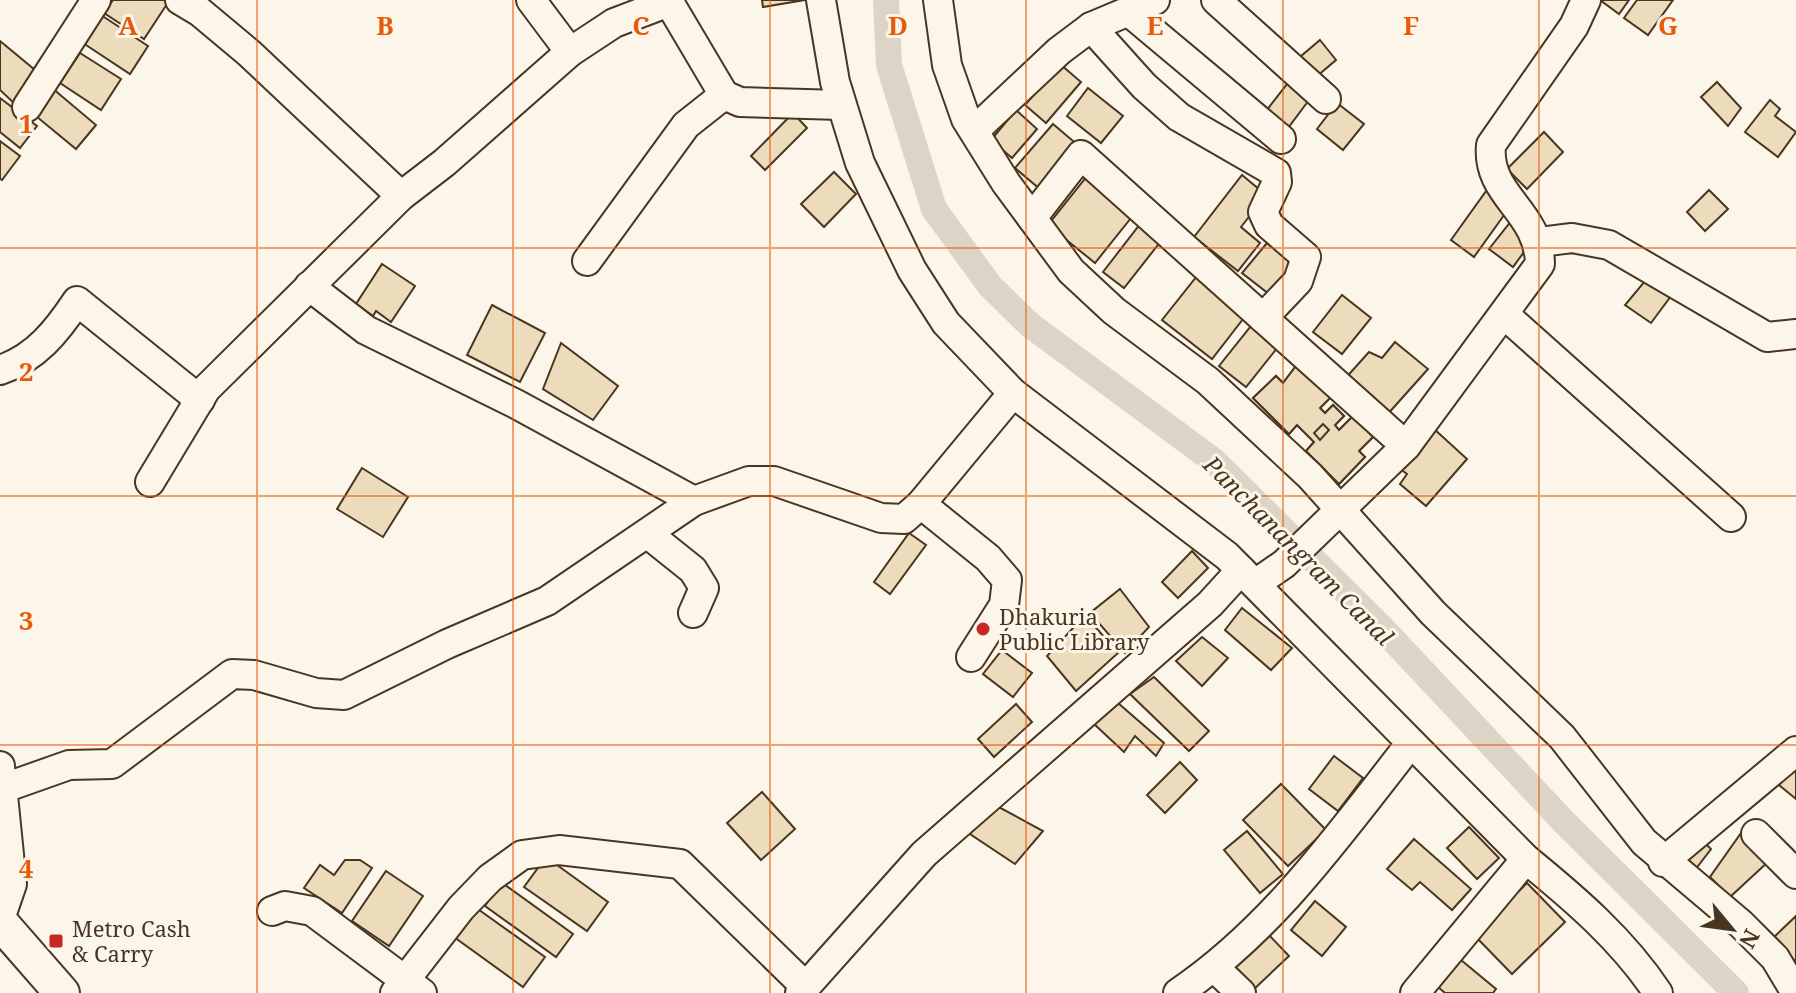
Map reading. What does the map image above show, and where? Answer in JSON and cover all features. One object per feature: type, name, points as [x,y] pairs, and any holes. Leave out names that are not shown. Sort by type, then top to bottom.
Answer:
[{"type":"main road","points":[[0,921],[62,993]]},
{"type":"street","points":[[27,107],[96,0]]},
{"type":"street","points":[[531,0],[570,52]]},
{"type":"street","points":[[821,0],[841,105],[860,163],[912,270],[946,323],[1013,393],[1248,577],[1526,859],[1577,901],[1638,962],[1658,993]]},
{"type":"street","points":[[938,0],[947,65],[974,131],[1032,218],[1090,290],[1208,381],[1333,519],[1562,737],[1620,815],[1663,862],[1775,958],[1796,993]]},
{"type":"street","points":[[974,131],[1059,51],[1091,27],[1155,0]]},
{"type":"street","points":[[1216,0],[1326,99]]},
{"type":"street","points":[[150,482],[206,389],[309,286],[401,196],[444,163],[570,52],[614,23],[669,2],[724,95],[740,102],[841,105]]},
{"type":"street","points":[[272,911],[285,906],[312,911],[407,989],[461,908],[490,878],[522,855],[559,850],[680,864],[802,990],[924,854],[1210,604],[1248,577],[1284,564],[1406,446],[1540,264],[1540,242],[1495,179],[1489,164],[1491,145],[1583,2]]},
{"type":"street","points":[[196,4],[401,196]]},
{"type":"street","points":[[1128,11],[1281,139]]},
{"type":"street","points":[[1091,27],[1144,86],[1179,117],[1276,173],[1277,182],[1263,212],[1269,225],[1306,257],[1298,281],[1263,318]]},
{"type":"street","points":[[587,261],[686,125],[724,95]]},
{"type":"street","points":[[1032,218],[1081,155],[1406,446]]},
{"type":"street","points":[[1540,242],[1572,238],[1600,242],[1756,332],[1783,338],[1796,334]]},
{"type":"street","points":[[309,286],[366,330],[516,404],[694,501]]},
{"type":"street","points":[[0,370],[37,350],[55,334],[77,301],[200,400]]},
{"type":"street","points":[[1505,315],[1731,517]]},
{"type":"street","points":[[0,921],[12,884],[2,777],[69,765],[112,764],[232,674],[254,675],[316,693],[344,695],[410,666],[447,644],[547,601],[694,501],[749,481],[774,481],[881,518],[904,519],[921,504],[1013,393]]},
{"type":"street","points":[[921,504],[988,558],[1007,580],[1004,605],[971,657]]},
{"type":"street","points":[[648,534],[693,570],[704,588],[693,613]]},
{"type":"street","points":[[1178,993],[1215,968],[1334,845],[1411,743]]},
{"type":"street","points":[[1663,862],[1796,751]]},
{"type":"street","points":[[1756,834],[1796,874]]},
{"type":"street","points":[[1415,993],[1526,859]]},
{"type":"street","points":[[1215,968],[1241,993]]},
{"type":"building","points":[[113,0],[169,1],[144,39],[104,13]]},
{"type":"building","points":[[762,0],[805,0],[763,7]]},
{"type":"building","points":[[1600,0],[1629,0],[1619,14]]},
{"type":"building","points":[[1637,0],[1673,0],[1648,35],[1624,18]]},
{"type":"building","points":[[101,15],[148,46],[130,74],[83,43]]},
{"type":"building","points":[[1320,40],[1336,60],[1316,77],[1300,57]]},
{"type":"building","points":[[0,41],[41,75],[16,105],[0,90]]},
{"type":"building","points":[[80,53],[121,79],[101,110],[60,83]]},
{"type":"building","points":[[1060,64],[1081,82],[1046,123],[1025,105]]},
{"type":"building","points":[[1291,79],[1312,96],[1288,128],[1266,111]]},
{"type":"building","points":[[1717,82],[1741,108],[1728,126],[1701,97]]},
{"type":"building","points":[[52,88],[96,125],[76,149],[31,112]]},
{"type":"building","points":[[1088,88],[1123,116],[1101,143],[1067,116]]},
{"type":"building","points":[[0,98],[37,126],[20,148],[0,132]]},
{"type":"building","points":[[1770,100],[1780,109],[1775,116],[1796,132],[1778,157],[1745,132]]},
{"type":"building","points":[[1337,103],[1364,124],[1343,150],[1317,129]]},
{"type":"building","points":[[1016,110],[1037,129],[1012,158],[991,140]]},
{"type":"building","points":[[793,113],[807,128],[765,170],[751,156]]},
{"type":"building","points":[[1053,124],[1079,146],[1041,190],[1015,168]]},
{"type":"building","points":[[1544,132],[1563,152],[1527,189],[1507,169]]},
{"type":"building","points":[[0,141],[20,156],[2,180],[0,179]]},
{"type":"building","points":[[834,172],[856,194],[824,227],[801,204]]},
{"type":"building","points":[[1088,175],[1135,213],[1095,263],[1048,225]]},
{"type":"building","points":[[1242,175],[1266,195],[1241,227],[1260,243],[1238,271],[1194,237]]},
{"type":"building","points":[[1489,187],[1512,204],[1474,257],[1451,240]]},
{"type":"building","points":[[1709,190],[1728,209],[1705,231],[1687,212]]},
{"type":"building","points":[[1144,219],[1165,236],[1124,288],[1103,272]]},
{"type":"building","points":[[1512,220],[1535,237],[1513,267],[1489,249]]},
{"type":"building","points":[[1267,243],[1293,263],[1269,294],[1242,273]]},
{"type":"building","points":[[382,264],[415,286],[391,322],[376,311],[373,316],[356,304]]},
{"type":"building","points":[[1201,271],[1250,310],[1212,359],[1162,320]]},
{"type":"building","points":[[1645,281],[1671,296],[1651,323],[1625,305]]},
{"type":"building","points":[[1342,295],[1371,318],[1342,354],[1313,332]]},
{"type":"building","points":[[492,305],[545,333],[520,382],[467,355]]},
{"type":"building","points":[[1255,321],[1282,342],[1246,387],[1219,366]]},
{"type":"building","points":[[1395,342],[1428,369],[1386,416],[1343,381],[1369,352],[1382,358]]},
{"type":"building","points":[[561,343],[618,386],[593,420],[543,389]]},
{"type":"building","points":[[1299,362],[1332,396],[1320,408],[1325,413],[1333,405],[1344,416],[1335,425],[1339,430],[1353,416],[1373,437],[1359,451],[1365,457],[1339,484],[1306,451],[1314,442],[1297,425],[1289,434],[1253,398],[1276,376],[1283,383]],"holes":[[[1323,424],[1329,430],[1320,440],[1314,433]]]},
{"type":"building","points":[[1299,362],[1332,396],[1320,408],[1325,413],[1333,405],[1344,416],[1335,425],[1339,430],[1353,416],[1373,437],[1359,451],[1365,457],[1339,484],[1306,451],[1314,442],[1297,425],[1289,434],[1253,398],[1276,376],[1283,383]]},
{"type":"building","points":[[1323,424],[1329,430],[1320,440],[1314,433]]},
{"type":"building","points":[[1433,428],[1467,459],[1426,506],[1400,484],[1407,474],[1396,466]]},
{"type":"building","points":[[362,468],[408,497],[383,537],[337,509]]},
{"type":"building","points":[[909,533],[926,545],[890,594],[874,582]]},
{"type":"building","points":[[1192,551],[1208,568],[1178,598],[1162,582]]},
{"type":"building","points":[[1120,589],[1149,627],[1125,653],[1090,613]]},
{"type":"building","points":[[1242,608],[1292,648],[1271,670],[1225,630]]},
{"type":"building","points":[[1085,615],[1118,653],[1076,691],[1047,656]]},
{"type":"building","points":[[1202,637],[1228,658],[1202,686],[1176,661]]},
{"type":"building","points":[[1002,650],[1032,673],[1013,697],[983,674]]},
{"type":"building","points":[[1154,677],[1209,731],[1189,751],[1130,694]]},
{"type":"building","points":[[1118,703],[1164,743],[1156,756],[1135,736],[1124,752],[1093,723]]},
{"type":"building","points":[[1016,704],[1032,722],[994,757],[978,739]]},
{"type":"building","points":[[1334,756],[1363,778],[1338,811],[1309,789]]},
{"type":"building","points":[[1180,762],[1197,780],[1165,813],[1147,795]]},
{"type":"building","points":[[1796,765],[1796,799],[1779,785]]},
{"type":"building","points":[[1281,784],[1326,830],[1288,866],[1243,820]]},
{"type":"building","points":[[762,792],[795,829],[761,860],[727,823]]},
{"type":"building","points":[[995,805],[1043,831],[1015,864],[967,832]]},
{"type":"building","points":[[1469,827],[1499,858],[1477,879],[1447,848]]},
{"type":"building","points":[[1247,831],[1283,874],[1260,893],[1224,850]]},
{"type":"building","points":[[1741,833],[1770,860],[1730,897],[1710,877]]},
{"type":"building","points":[[1414,839],[1471,889],[1452,910],[1420,882],[1412,890],[1387,869]]},
{"type":"building","points":[[1702,840],[1711,849],[1695,870],[1680,860]]},
{"type":"building","points":[[546,857],[608,902],[587,931],[524,887]]},
{"type":"building","points":[[345,860],[360,860],[372,868],[342,913],[304,888],[320,865],[334,875]]},
{"type":"building","points":[[386,871],[423,896],[389,946],[352,921]]},
{"type":"building","points":[[501,882],[573,934],[556,957],[485,906]]},
{"type":"building","points":[[1527,883],[1565,922],[1512,974],[1474,935]]},
{"type":"building","points":[[1315,901],[1346,927],[1322,956],[1291,930]]},
{"type":"building","points":[[475,907],[545,957],[523,987],[454,937]]},
{"type":"building","points":[[1796,916],[1796,962],[1773,938]]},
{"type":"building","points":[[1266,932],[1289,956],[1253,990],[1230,966]]},
{"type":"building","points":[[1461,960],[1496,989],[1493,993],[1445,993],[1438,987]]},
{"type":"waterway","name":"Panchanangram Canal","points":[[886,0],[889,65],[934,209],[990,286],[1030,325],[1214,461],[1382,628],[1564,822],[1736,993]]},
{"type":"place","name":"Dhakuria Public Library","points":[[983,629]]},
{"type":"place","name":"Metro Cash & Carry","points":[[56,941]]}]
